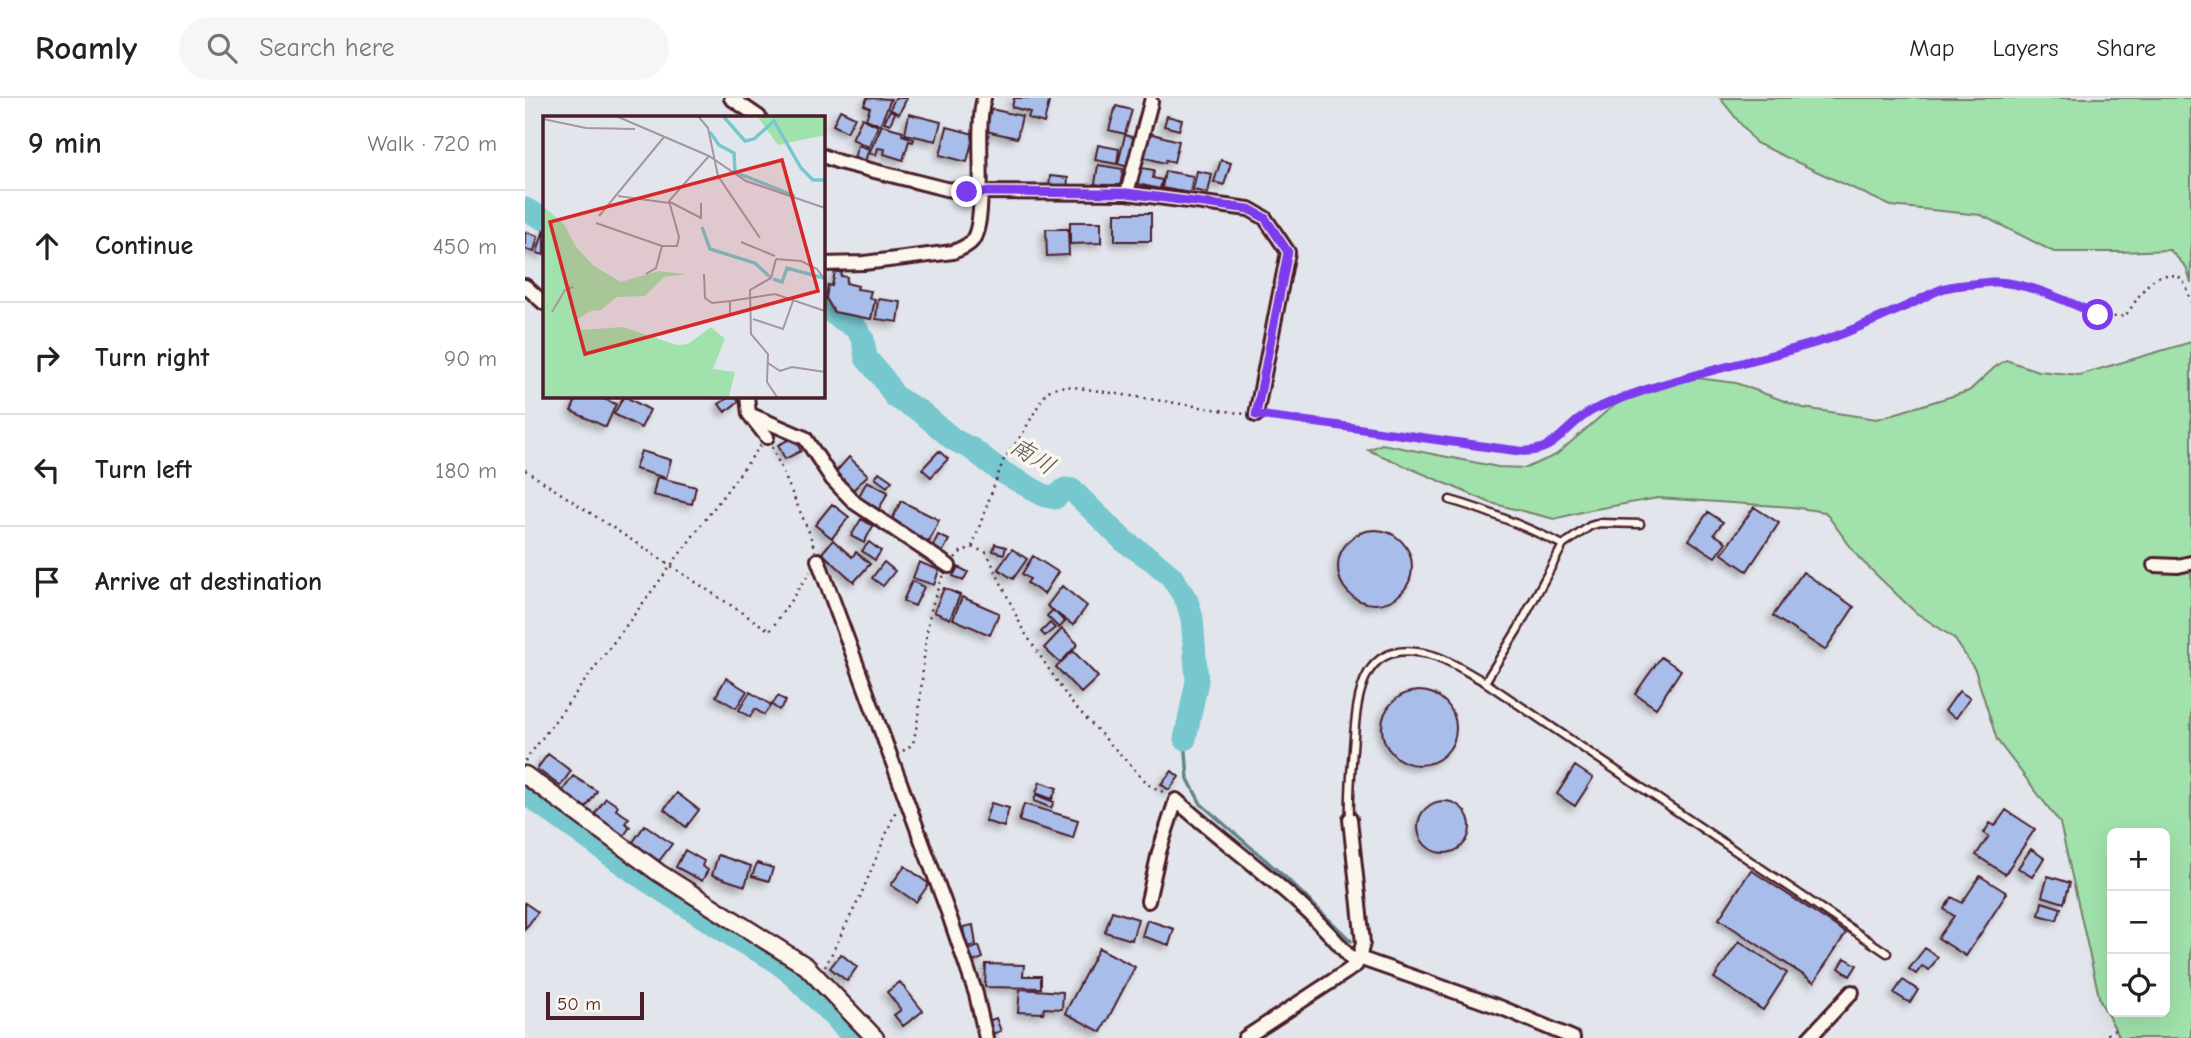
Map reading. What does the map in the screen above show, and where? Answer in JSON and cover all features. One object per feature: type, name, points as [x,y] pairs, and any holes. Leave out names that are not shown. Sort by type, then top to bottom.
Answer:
[{"type":"street","points":[[730,98],[757,116]]},
{"type":"street","points":[[824,264],[864,263],[953,252],[972,241],[977,228],[980,192],[979,138],[985,98]]},
{"type":"street","points":[[1127,193],[1151,102]]},
{"type":"street","points":[[824,156],[946,189],[980,192],[1127,193],[1249,209],[1265,218],[1288,252],[1256,415]]},
{"type":"street","points":[[525,286],[543,302]]},
{"type":"street","points":[[747,397],[749,414],[767,437]]},
{"type":"street","points":[[749,414],[805,438],[832,479],[855,503],[949,566]]},
{"type":"street","points":[[818,560],[976,994],[986,1038]]},
{"type":"street","points":[[2154,565],[2191,564]]},
{"type":"street","points":[[525,775],[659,873],[789,953],[820,978],[875,1038]]},
{"type":"street","points":[[1149,901],[1159,852],[1176,800],[1211,832],[1240,852],[1357,961],[1502,1008],[1573,1038]]},
{"type":"street","points":[[1245,1038],[1357,961],[1363,931],[1349,819]]},
{"type":"street","points":[[1809,1038],[1853,992]]},
{"type":"lane","points":[[1450,500],[1518,523],[1563,545]]},
{"type":"lane","points":[[1485,682],[1518,629],[1563,545],[1590,526],[1599,523],[1640,524]]},
{"type":"lane","points":[[1349,819],[1357,697],[1367,673],[1387,655],[1402,651],[1434,656],[1485,682],[1887,953]]},
{"type":"path","points":[[891,759],[913,744],[932,601],[949,566],[959,553],[972,547],[1003,461],[1023,433],[1043,397],[1052,388],[1067,386],[1368,431],[1534,452],[1551,446],[1578,419],[1594,410],[1659,387],[1832,338],[1945,288],[1994,282],[2028,288],[2098,315],[2112,317],[2125,316],[2137,302],[2145,286],[2162,275],[2177,275],[2183,281],[2191,302]]},
{"type":"path","points":[[525,470],[670,567],[770,631],[818,560],[809,532],[767,437],[670,567],[525,761]]},
{"type":"path","points":[[972,547],[987,553],[1023,630],[1070,701],[1149,785],[1176,800]]},
{"type":"path","points":[[820,978],[860,897],[903,792]]},
{"type":"path","points":[[2101,1038],[2118,1028]]},
{"type":"green space","points":[[1720,98],[2191,98],[2191,283],[2186,267],[2170,250],[2054,252],[1981,215],[1891,206],[1756,143]]},
{"type":"green space","points":[[2191,342],[2191,1038],[2120,1038],[2109,1017],[2170,1017],[2170,828],[2107,828],[2107,1014],[2100,1001],[2060,823],[1997,740],[1975,670],[1954,638],[1915,612],[1859,558],[1825,512],[1792,507],[1658,498],[1554,519],[1491,503],[1368,450],[1382,444],[1498,467],[1526,468],[1556,455],[1622,398],[1689,377],[1736,383],[1803,408],[1877,419],[1969,391],[2006,360],[2038,371],[2079,375]]},
{"type":"building","points":[[867,98],[891,99],[880,125],[866,119],[870,108],[864,105]]},
{"type":"building","points":[[895,98],[907,98],[899,114],[890,109]]},
{"type":"building","points":[[1014,98],[1050,98],[1044,123],[1028,118],[1030,112],[1012,107]]},
{"type":"building","points":[[1116,106],[1132,110],[1125,134],[1109,130]]},
{"type":"building","points":[[991,109],[1022,116],[1017,138],[986,131]]},
{"type":"building","points":[[840,110],[855,117],[847,132],[833,125]]},
{"type":"building","points":[[890,110],[895,113],[890,124],[884,122]]},
{"type":"building","points":[[909,114],[941,122],[936,141],[905,134]]},
{"type":"building","points":[[1167,116],[1182,120],[1179,130],[1164,126]]},
{"type":"building","points":[[862,118],[878,126],[869,147],[852,139]]},
{"type":"building","points":[[882,125],[903,131],[902,135],[914,139],[913,142],[909,141],[903,160],[884,154],[885,149],[878,148],[876,155],[869,153]]},
{"type":"building","points":[[947,127],[974,134],[967,162],[940,155]]},
{"type":"building","points":[[1145,132],[1179,141],[1174,162],[1166,160],[1165,163],[1139,156]]},
{"type":"building","points":[[1125,135],[1135,138],[1128,167],[1118,164]]},
{"type":"building","points":[[858,145],[869,149],[865,161],[854,158]]},
{"type":"building","points":[[1098,145],[1119,149],[1117,164],[1095,160]]},
{"type":"building","points":[[1221,160],[1231,163],[1224,185],[1214,182]]},
{"type":"building","points":[[1098,165],[1123,169],[1120,188],[1095,184]]},
{"type":"building","points":[[1136,167],[1154,170],[1153,178],[1162,180],[1160,189],[1133,183]]},
{"type":"building","points":[[1165,171],[1193,176],[1190,193],[1162,188]]},
{"type":"building","points":[[1197,171],[1212,174],[1208,193],[1193,190]]},
{"type":"building","points":[[1050,176],[1068,178],[1067,190],[1049,188]]},
{"type":"building","points":[[1115,213],[1151,213],[1151,241],[1115,241]]},
{"type":"building","points":[[1070,222],[1101,222],[1101,243],[1070,244]]},
{"type":"building","points":[[1046,229],[1068,229],[1069,255],[1047,256]]},
{"type":"building","points":[[525,232],[538,236],[534,252],[525,249]]},
{"type":"building","points":[[543,232],[543,255],[537,253]]},
{"type":"building","points":[[835,271],[847,277],[846,283],[858,286],[857,289],[871,291],[869,298],[875,299],[871,319],[834,312],[826,298],[828,285],[832,286]]},
{"type":"building","points":[[878,299],[901,302],[898,322],[876,319]]},
{"type":"building","points":[[578,397],[599,397],[616,404],[606,427],[571,411]]},
{"type":"building","points":[[623,397],[650,410],[641,428],[614,414]]},
{"type":"building","points":[[730,397],[736,397],[739,401],[725,412],[719,404]]},
{"type":"building","points":[[794,437],[801,451],[785,459],[778,445]]},
{"type":"building","points":[[641,451],[671,460],[666,478],[635,469]]},
{"type":"building","points":[[939,451],[948,459],[931,477],[922,469]]},
{"type":"building","points":[[849,457],[868,475],[853,490],[835,473]]},
{"type":"building","points":[[879,472],[892,481],[887,487],[875,478]]},
{"type":"building","points":[[657,477],[696,487],[692,504],[653,495]]},
{"type":"building","points":[[867,481],[888,492],[878,511],[857,500]]},
{"type":"building","points":[[901,501],[939,520],[929,542],[890,523]]},
{"type":"building","points":[[832,504],[849,517],[832,538],[815,525]]},
{"type":"building","points":[[1754,507],[1779,523],[1747,571],[1722,554]]},
{"type":"building","points":[[1708,512],[1723,522],[1714,534],[1726,542],[1715,557],[1689,540]]},
{"type":"building","points":[[861,519],[873,526],[864,543],[851,536]]},
{"type":"building","points":[[1375,530],[1389,533],[1401,541],[1409,553],[1412,567],[1409,581],[1401,593],[1389,601],[1375,604],[1361,601],[1349,593],[1341,581],[1338,567],[1341,553],[1349,541],[1361,533]]},
{"type":"building","points":[[938,535],[949,540],[942,553],[932,548]]},
{"type":"building","points":[[833,540],[852,557],[856,552],[870,564],[854,582],[822,553]]},
{"type":"building","points":[[869,542],[881,551],[875,560],[862,551]]},
{"type":"building","points":[[995,544],[1006,547],[1004,554],[993,551]]},
{"type":"building","points":[[1012,549],[1027,559],[1013,579],[998,569]]},
{"type":"building","points":[[1033,556],[1058,572],[1044,594],[1027,583],[1030,579],[1022,574]]},
{"type":"building","points":[[884,562],[895,571],[883,586],[872,578]]},
{"type":"building","points":[[919,562],[939,570],[934,585],[913,578]]},
{"type":"building","points":[[958,567],[968,572],[963,581],[953,576]]},
{"type":"building","points":[[1803,572],[1854,607],[1825,650],[1773,616]]},
{"type":"building","points":[[912,581],[924,587],[915,606],[903,601]]},
{"type":"building","points":[[1062,586],[1087,606],[1073,625],[1047,606]]},
{"type":"building","points":[[944,588],[960,595],[950,619],[934,612]]},
{"type":"building","points":[[962,597],[999,613],[990,635],[953,619]]},
{"type":"building","points":[[1053,610],[1065,622],[1059,628],[1047,616]]},
{"type":"building","points":[[1050,623],[1055,628],[1045,636],[1041,632]]},
{"type":"building","points":[[1062,629],[1078,644],[1060,663],[1044,648]]},
{"type":"building","points":[[1073,651],[1098,677],[1081,693],[1056,667]]},
{"type":"building","points":[[1661,657],[1681,670],[1656,708],[1635,694]]},
{"type":"building","points":[[726,678],[747,691],[736,708],[716,696]]},
{"type":"building","points":[[1419,691],[1433,694],[1445,702],[1453,714],[1456,728],[1453,742],[1445,754],[1433,762],[1419,765],[1405,762],[1393,754],[1385,742],[1382,728],[1385,714],[1393,702],[1405,694]]},
{"type":"building","points":[[1959,691],[1970,698],[1956,718],[1945,711]]},
{"type":"building","points":[[750,692],[771,705],[764,715],[755,709],[750,717],[739,710]]},
{"type":"building","points":[[778,696],[786,701],[779,710],[772,705]]},
{"type":"building","points":[[548,754],[571,771],[560,786],[537,769]]},
{"type":"building","points":[[1575,766],[1593,778],[1575,806],[1557,794]]},
{"type":"building","points":[[1172,771],[1179,777],[1169,790],[1161,784]]},
{"type":"building","points":[[573,776],[597,791],[586,808],[562,792]]},
{"type":"building","points":[[1040,782],[1057,788],[1052,799],[1036,793]]},
{"type":"building","points":[[677,793],[699,810],[686,827],[664,809]]},
{"type":"building","points":[[1036,795],[1054,802],[1051,808],[1034,801]]},
{"type":"building","points":[[606,798],[618,806],[616,810],[629,818],[625,823],[630,827],[623,837],[593,817]]},
{"type":"building","points":[[1444,801],[1454,803],[1462,809],[1468,817],[1468,837],[1462,845],[1454,851],[1444,853],[1434,851],[1426,845],[1420,837],[1418,827],[1420,817],[1426,809],[1434,803]]},
{"type":"building","points":[[991,803],[1009,808],[1004,827],[985,821]]},
{"type":"building","points":[[1024,804],[1078,820],[1073,838],[1019,821]]},
{"type":"building","points":[[2006,810],[2035,829],[2005,874],[1976,855],[1989,836],[1984,833],[1990,823],[1995,826]]},
{"type":"building","points":[[645,825],[672,844],[659,861],[633,842]]},
{"type":"building","points":[[2031,849],[2044,858],[2032,877],[2018,868]]},
{"type":"building","points":[[685,850],[704,861],[702,866],[708,870],[702,881],[676,867]]},
{"type":"building","points":[[718,855],[751,866],[745,886],[712,875]]},
{"type":"building","points":[[757,863],[773,868],[769,881],[752,876]]},
{"type":"building","points":[[905,866],[929,884],[916,902],[891,885]]},
{"type":"building","points":[[1751,870],[1846,933],[1814,982],[1719,919]]},
{"type":"building","points":[[1980,876],[2007,893],[1966,956],[1938,938],[1954,916],[1944,909],[1952,897],[1962,903]]},
{"type":"building","points":[[2048,876],[2070,883],[2064,903],[2042,896]]},
{"type":"building","points":[[2042,902],[2061,908],[2057,920],[2039,915]]},
{"type":"building","points":[[525,903],[538,912],[525,929]]},
{"type":"building","points":[[1112,911],[1138,919],[1132,940],[1105,932]]},
{"type":"building","points":[[1147,920],[1174,929],[1169,945],[1142,936]]},
{"type":"building","points":[[973,925],[976,945],[966,947],[963,927]]},
{"type":"building","points":[[1739,941],[1787,973],[1763,1010],[1714,978]]},
{"type":"building","points":[[979,946],[983,958],[973,962],[969,950]]},
{"type":"building","points":[[1099,948],[1135,967],[1101,1032],[1065,1013]]},
{"type":"building","points":[[1925,948],[1938,957],[1929,970],[1922,966],[1916,974],[1909,969]]},
{"type":"building","points":[[841,954],[857,967],[847,981],[830,968]]},
{"type":"building","points":[[1845,958],[1857,965],[1850,976],[1839,968]]},
{"type":"building","points":[[986,964],[1024,965],[1023,976],[1041,976],[1041,988],[985,987]]},
{"type":"building","points":[[1903,980],[1918,990],[1910,1003],[1894,993]]},
{"type":"building","points":[[900,982],[923,1011],[903,1026],[894,1015],[901,1010],[887,992]]},
{"type":"building","points":[[1020,989],[1063,992],[1062,1009],[1044,1008],[1043,1013],[1018,1012]]},
{"type":"building","points":[[996,1018],[1001,1031],[992,1034],[988,1021]]},
{"type":"waterway","name":"南川","points":[[525,209],[543,218]]},
{"type":"waterway","name":"南川","points":[[824,296],[831,312],[856,328],[863,339],[866,358],[895,397],[921,412],[954,440],[972,449],[1002,472],[1045,496],[1055,498],[1065,489],[1072,490],[1124,541],[1171,576],[1187,601],[1192,618],[1197,681],[1185,739]]},
{"type":"waterway","points":[[1185,739],[1188,779],[1201,804],[1285,877],[1351,941]]},
{"type":"waterway","points":[[525,793],[637,874],[773,959],[791,973],[855,1038]]},
{"type":"route","points":[[967,192],[1127,193],[1249,209],[1265,218],[1288,252],[1256,415],[1520,451],[1534,452],[1551,446],[1578,419],[1594,410],[1659,387],[1832,338],[1945,288],[1994,282],[2028,288],[2098,315]]}]
